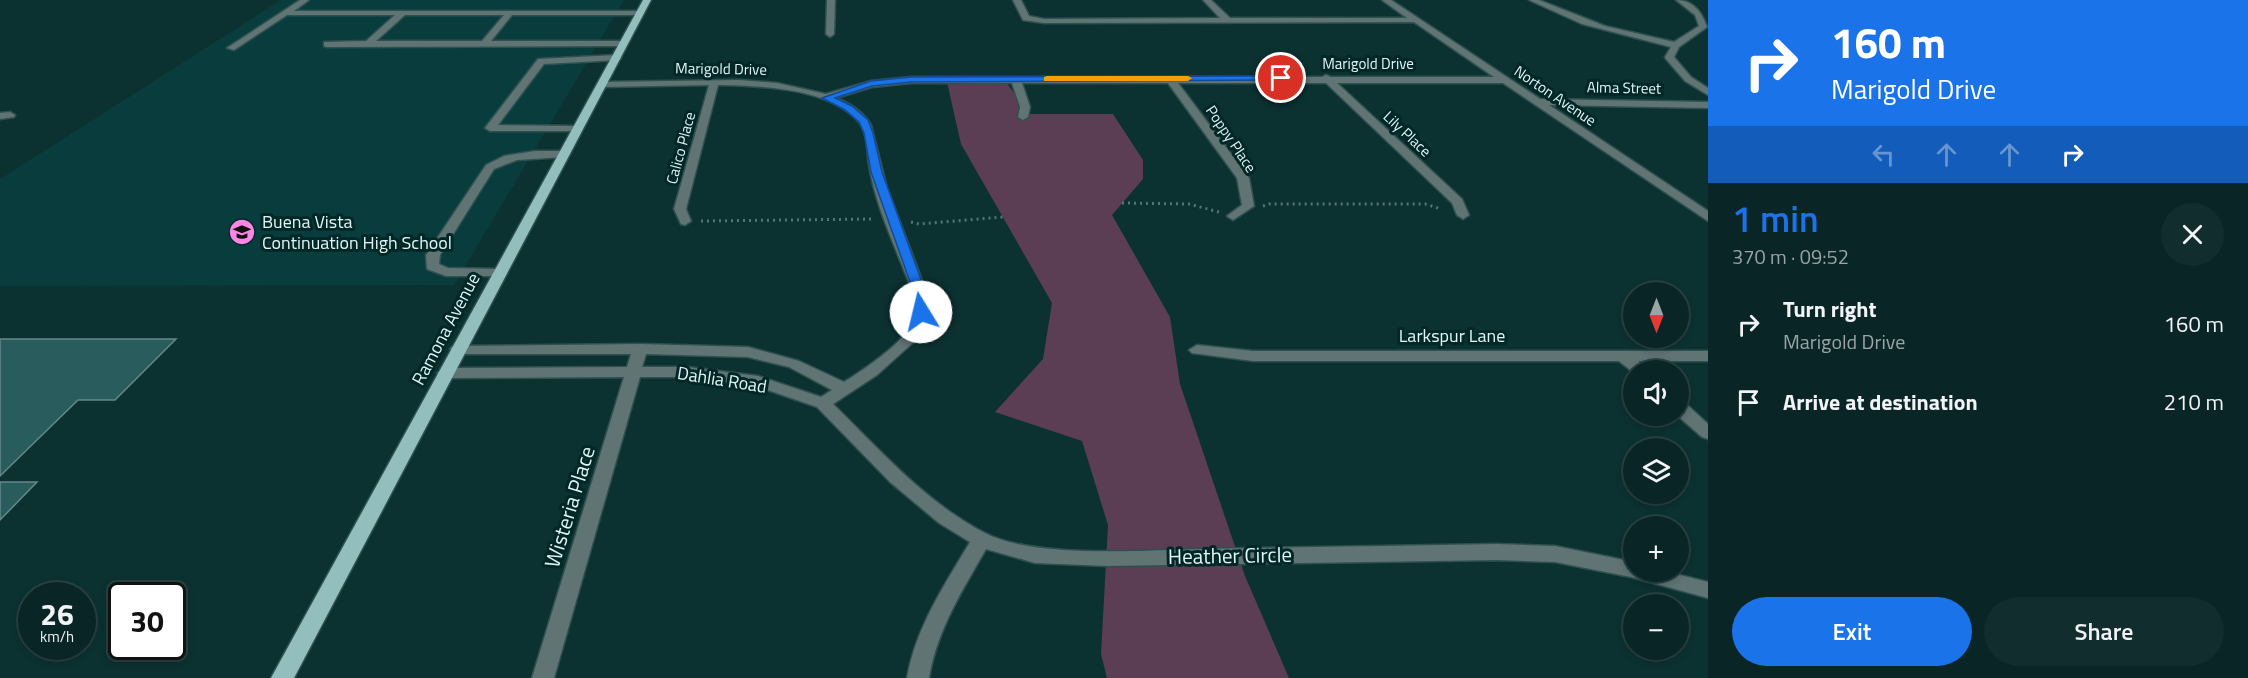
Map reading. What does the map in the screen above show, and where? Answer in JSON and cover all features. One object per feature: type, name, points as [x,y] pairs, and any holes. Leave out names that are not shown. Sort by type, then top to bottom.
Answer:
[{"type":"main road","name":"Ramona Avenue","points":[[282,678],[647,0]]},
{"type":"street","points":[[231,48],[305,0]]},
{"type":"street","points":[[830,34],[831,0]]},
{"type":"street","points":[[1017,0],[1026,18],[1044,21],[1415,20]]},
{"type":"street","points":[[1207,0],[1227,20]]},
{"type":"street","name":"Norton Avenue","points":[[1386,0],[1708,217]]},
{"type":"street","points":[[1533,0],[1562,15],[1589,25],[1676,45]]},
{"type":"street","points":[[1680,0],[1703,14],[1703,27],[1676,45],[1669,57],[1688,79],[1708,92]]},
{"type":"street","points":[[422,13],[430,7]]},
{"type":"street","points":[[285,13],[514,11],[640,13]]},
{"type":"street","points":[[485,43],[514,11]]},
{"type":"street","points":[[369,43],[403,13]]},
{"type":"street","points":[[327,44],[624,43]]},
{"type":"street","points":[[578,129],[490,128],[541,61],[616,58]]},
{"type":"street","name":"Marigold Drive","points":[[604,80],[769,78],[798,82],[832,96]]},
{"type":"street","name":"Marigold Drive","points":[[604,80],[784,86],[832,96],[871,84],[911,80],[1326,78],[1504,80]]},
{"type":"street","name":"Lily Place","points":[[1326,78],[1458,202],[1462,215]]},
{"type":"street","points":[[1016,79],[1025,107],[1023,117]]},
{"type":"street","name":"Poppy Place","points":[[1170,79],[1243,178],[1248,206],[1233,216]]},
{"type":"street","name":"Calico Place","points":[[685,221],[680,209],[714,83]]},
{"type":"street","points":[[823,403],[871,372],[912,336],[921,312],[921,296],[876,172],[863,120],[832,96]]},
{"type":"street","name":"Alma Street","points":[[1539,102],[1708,105]]},
{"type":"street","points":[[500,273],[446,272],[432,266],[433,255],[490,167],[502,159],[526,155],[564,154]]},
{"type":"street","name":"Dahlia Road","points":[[459,349],[640,349],[748,352],[794,364],[844,389]]},
{"type":"street","name":"Wisteria Place","points":[[543,678],[640,349]]},
{"type":"street","name":"Larkspur Lane","points":[[1197,350],[1253,356],[1708,356]]},
{"type":"street","points":[[1622,355],[1628,360]]},
{"type":"street","name":"Dahlia Road","points":[[446,373],[688,372],[758,381],[823,403],[896,477],[946,518],[981,540]]},
{"type":"street","points":[[1689,416],[1708,433]]},
{"type":"street","points":[[918,678],[920,661],[934,622],[981,540]]},
{"type":"street","name":"Heather Circle","points":[[981,540],[1035,555],[1108,558],[1497,552],[1555,554],[1623,568]]},
{"type":"street","points":[[1677,582],[1708,590]]},
{"type":"path","points":[[1122,203],[1189,204],[1233,216],[1269,204],[1425,204],[1462,215]]},
{"type":"path","points":[[685,221],[893,218],[919,224],[1003,217]]},
{"type":"shaded area","points":[[281,0],[624,0],[454,285],[0,286],[0,179]]},
{"type":"shaded area","points":[[1005,81],[1030,114],[1113,114],[1143,160],[1143,179],[1112,215],[1170,317],[1180,384],[1245,576],[1289,678],[1107,678],[1101,654],[1108,525],[1082,441],[995,412],[1043,359],[1052,303],[961,144],[947,82]]},
{"type":"building","points":[[0,339],[176,339],[115,400],[78,400],[0,476]]},
{"type":"building","points":[[0,482],[37,482],[0,520]]},
{"type":"slow traffic","points":[[1047,79],[1188,78]]},
{"type":"place","name":"Buena Vista Continuation High School","points":[[242,232]]},
{"type":"route","points":[[921,312],[921,296],[876,172],[863,120],[849,108],[827,98],[854,87],[911,80],[1281,78]]}]
